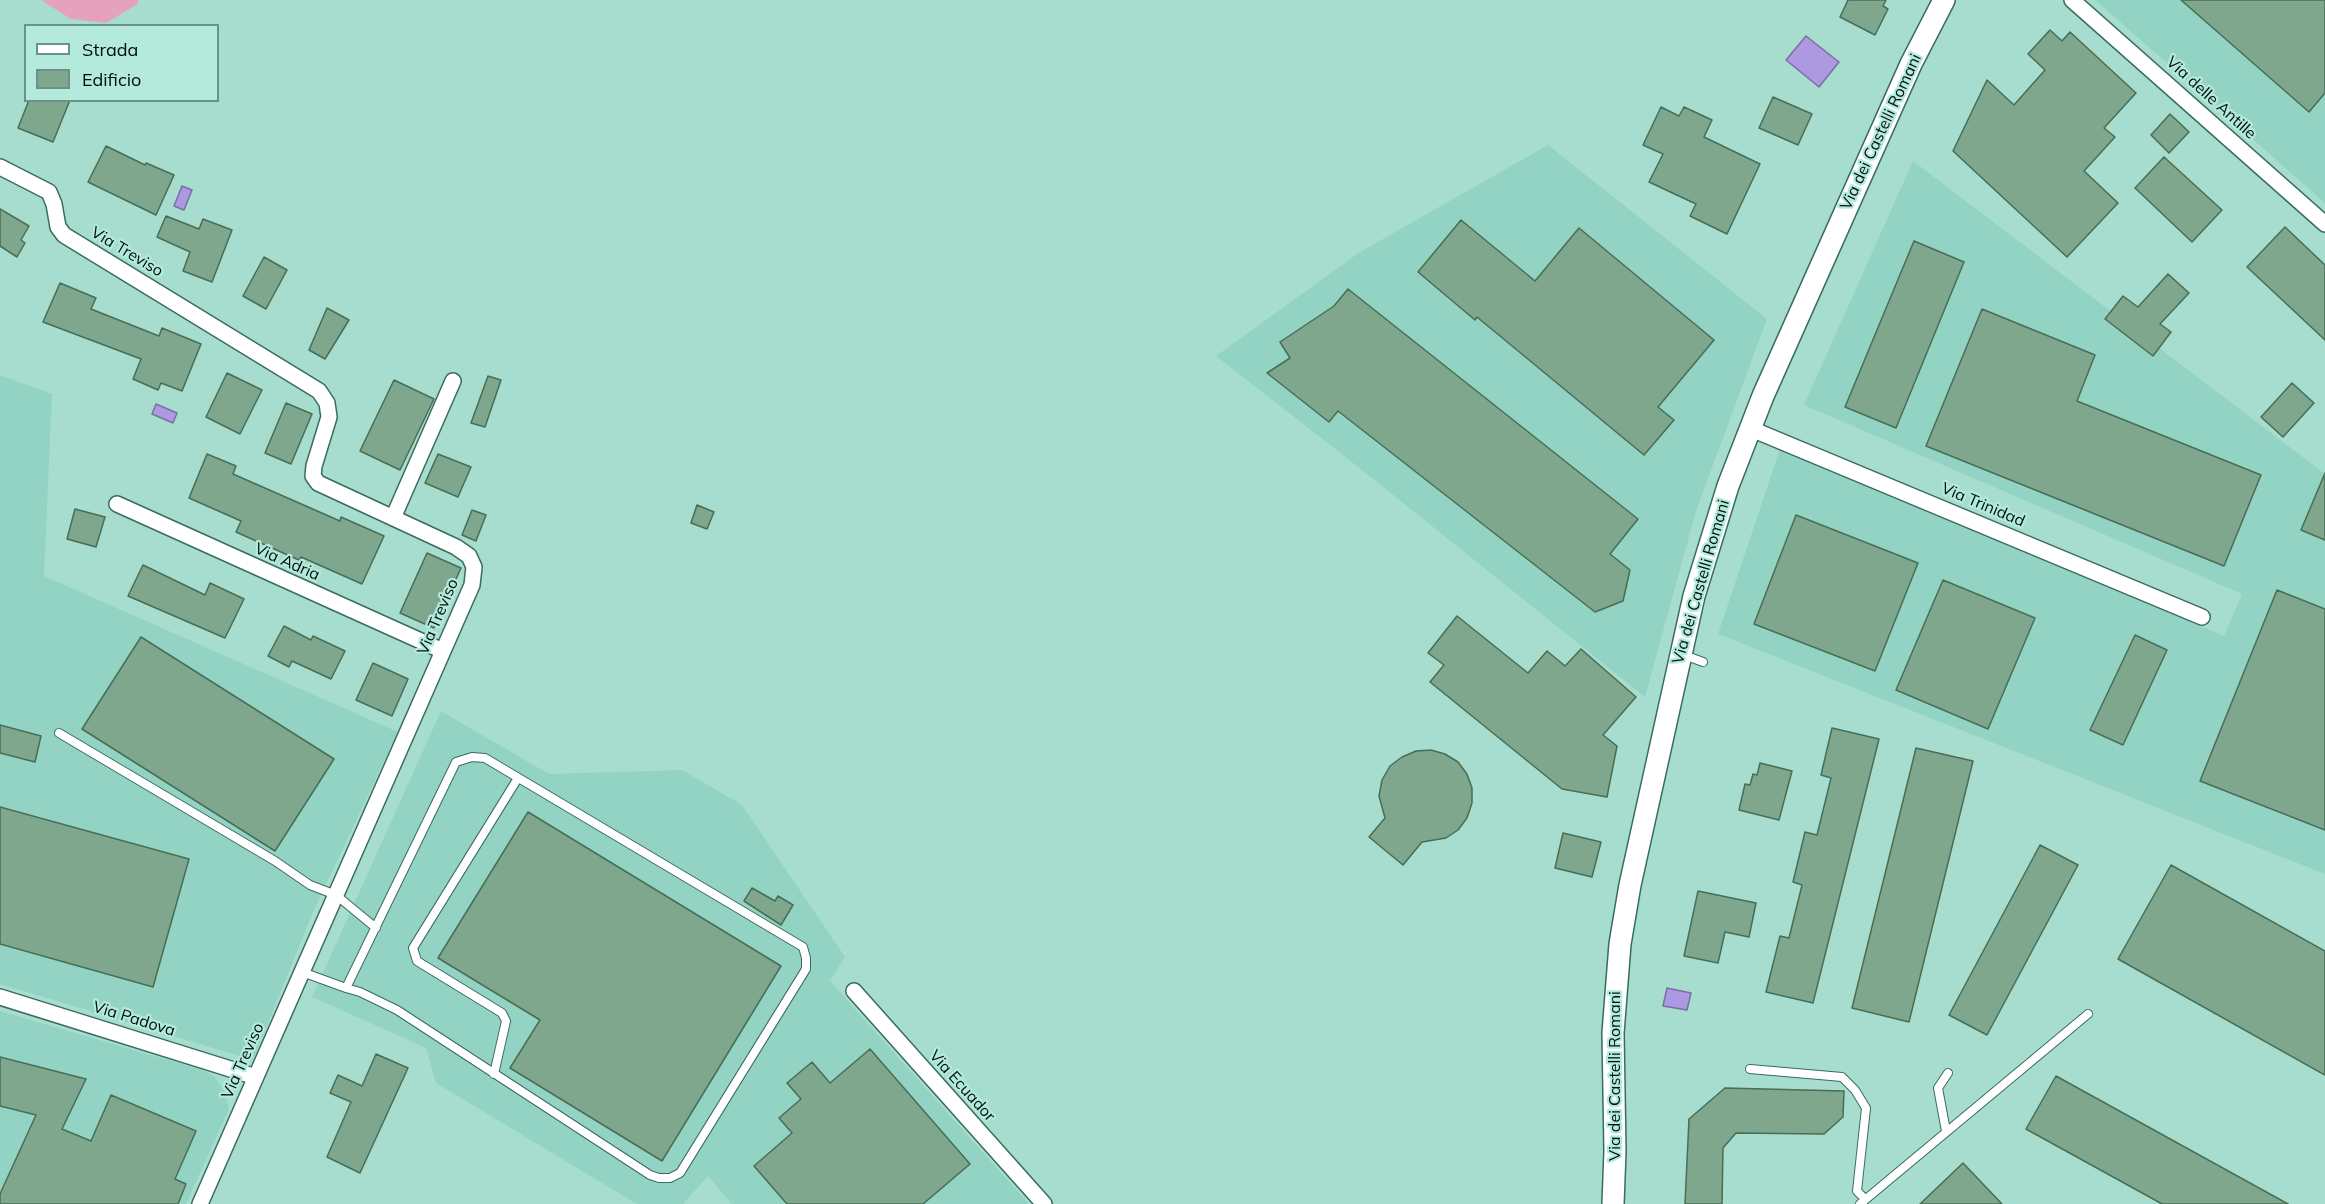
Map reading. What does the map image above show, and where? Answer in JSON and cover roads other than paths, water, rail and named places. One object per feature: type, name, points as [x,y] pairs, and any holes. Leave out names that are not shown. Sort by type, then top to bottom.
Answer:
[{"type":"main road","name":"Via dei Castelli Romani","points":[[1613,1204],[1616,1151],[1613,1033],[1616,973],[1630,885],[1679,654],[1712,533],[1749,428],[1897,97],[1944,0]]},
{"type":"street","name":"Via delle Antille","points":[[2072,0],[2325,224]]},
{"type":"street","name":"Via Treviso","points":[[0,167],[49,192],[53,197],[58,227],[64,235],[319,391],[327,403],[329,417],[314,466],[315,480],[323,486],[456,546],[472,561],[474,574],[472,585],[201,1204]]},
{"type":"street","points":[[393,518],[453,381]]},
{"type":"street","name":"Via Trinidad","points":[[1749,428],[2202,617]]},
{"type":"street","name":"Via Adria","points":[[117,504],[443,651]]},
{"type":"street","name":"Via Ecuador","points":[[854,991],[1044,1204]]},
{"type":"street","name":"Via Padova","points":[[0,997],[195,1056],[256,1077]]},
{"type":"lane","points":[[1679,654],[1703,663]]},
{"type":"lane","points":[[59,733],[275,861],[310,885],[336,895],[376,927]]},
{"type":"lane","points":[[302,972],[346,988],[374,998],[397,1010],[650,1175],[670,1178],[680,1173],[806,969],[803,947],[485,758],[472,757],[456,762],[346,988]]},
{"type":"lane","points":[[494,1074],[506,1022],[502,1013],[417,961],[413,948],[518,778]]},
{"type":"lane","points":[[1750,1069],[1842,1077],[1855,1090],[1866,1108],[1857,1191],[1862,1202],[2088,1014]]},
{"type":"lane","points":[[1946,1131],[1938,1088],[1948,1073]]}]
